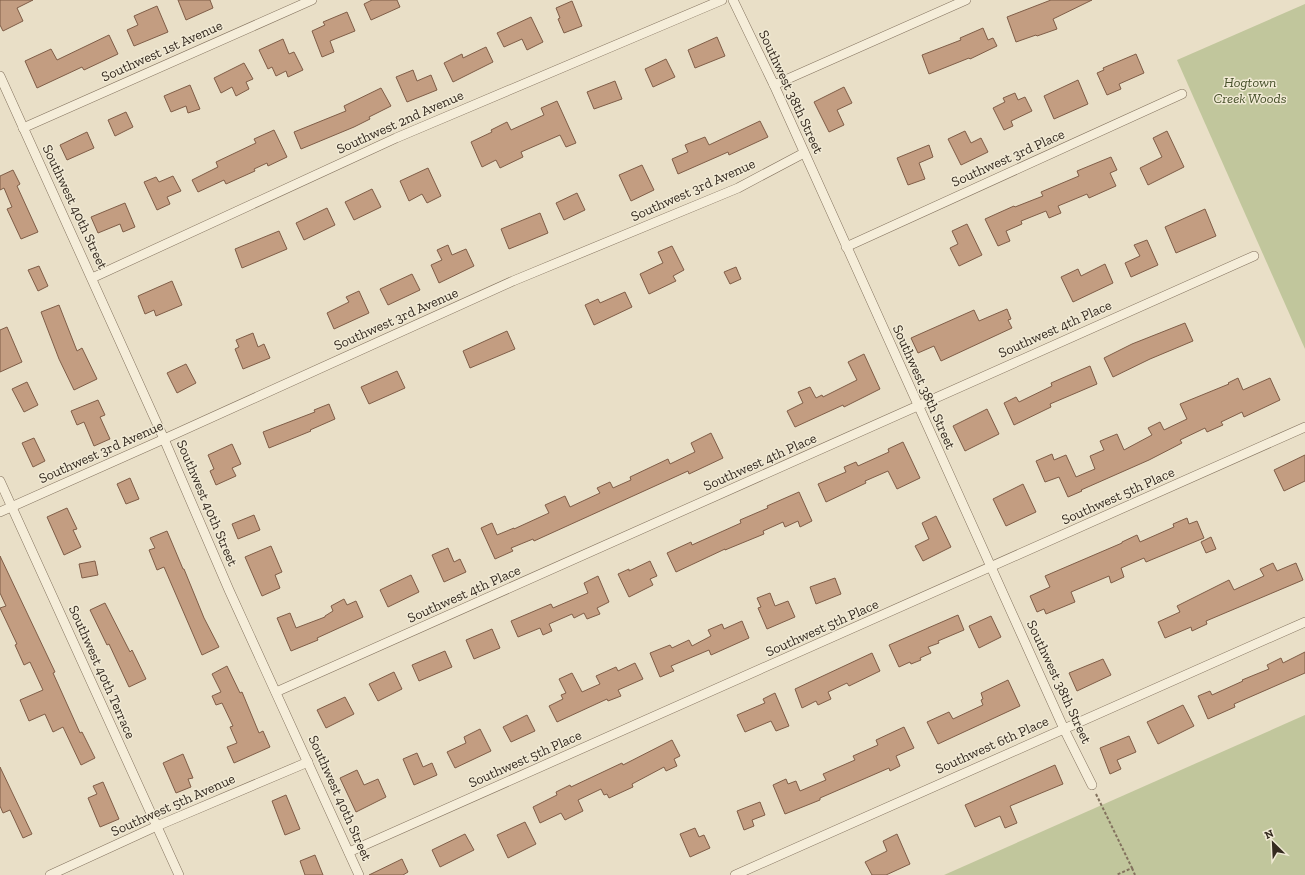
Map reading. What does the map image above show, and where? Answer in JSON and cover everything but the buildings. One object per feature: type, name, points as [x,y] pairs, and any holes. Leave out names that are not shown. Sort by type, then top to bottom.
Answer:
[{"type":"street","name":"Southwest 1st Avenue","points":[[23,128],[312,0]]},
{"type":"street","name":"Southwest 2nd Avenue","points":[[92,278],[396,138],[722,0]]},
{"type":"street","name":"Southwest 38th Street","points":[[733,0],[774,85],[1064,729],[1092,785]]},
{"type":"street","points":[[774,85],[966,0]]},
{"type":"street","name":"Southwest 40th Street","points":[[0,76],[92,278],[229,590],[359,875]]},
{"type":"street","name":"Southwest 3rd Place","points":[[846,247],[1182,94]]},
{"type":"street","name":"Southwest 3rd Avenue","points":[[0,512],[164,440],[513,281],[738,188],[804,153]]},
{"type":"street","name":"Southwest 4th Place","points":[[276,692],[1254,256]]},
{"type":"street","name":"Southwest 5th Place","points":[[349,852],[1305,428]]},
{"type":"street","name":"Southwest 40th Terrace","points":[[0,481],[179,875]]},
{"type":"street","name":"Southwest 6th Place","points":[[735,875],[1305,622]]},
{"type":"street","name":"Southwest 5th Avenue","points":[[50,875],[157,826],[308,762]]},
{"type":"path","points":[[1092,785],[1134,875]]},
{"type":"path","points":[[1116,875],[1132,868]]},
{"type":"green space","name":"Hogtown Creek Woods","points":[[1305,4],[1305,349],[1177,60]]},
{"type":"green space","points":[[1305,715],[1305,875],[944,875]]}]
